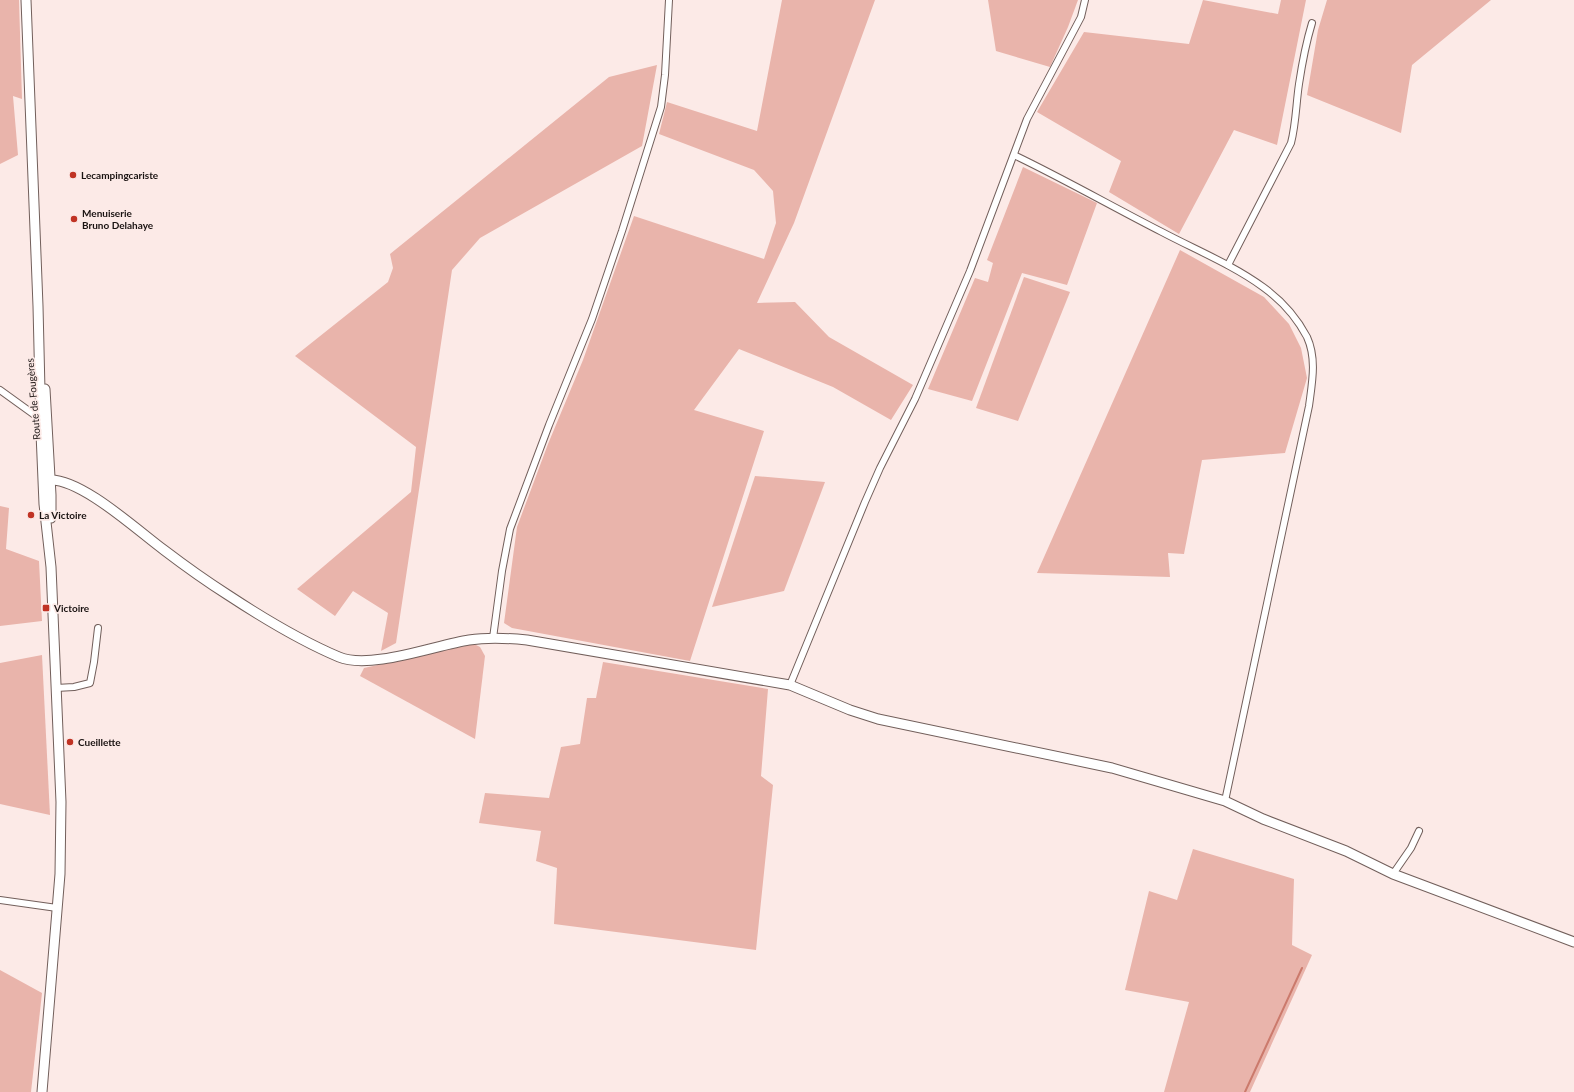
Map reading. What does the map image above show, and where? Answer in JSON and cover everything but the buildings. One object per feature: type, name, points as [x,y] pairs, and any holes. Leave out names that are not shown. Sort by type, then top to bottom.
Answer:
[{"type":"street","name":"Route de Fougères","points":[[26,0],[40,350],[44,368],[43,412],[45,447],[50,480],[50,558]]},
{"type":"street","points":[[493,638],[502,571],[510,529],[549,425],[592,319],[622,231],[661,107],[665,75],[669,0]]},
{"type":"street","points":[[790,685],[865,502],[880,468],[915,399],[970,271],[1027,119],[1081,17],[1085,0]]},
{"type":"street","points":[[1228,265],[1291,143],[1294,134],[1299,83],[1312,23]]},
{"type":"street","points":[[1014,155],[1228,265],[1263,287],[1286,307],[1308,339],[1312,354],[1313,371],[1309,406],[1225,801]]},
{"type":"street","points":[[0,390],[36,416],[43,412]]},
{"type":"street","points":[[42,1092],[60,874],[61,802],[50,558],[43,489],[45,447]]},
{"type":"street","points":[[43,489],[50,480],[71,484],[89,494],[228,595],[304,640],[341,658],[362,661],[381,659],[469,640],[493,638],[527,640],[790,685],[878,720],[1112,768],[1225,801],[1263,819],[1346,851],[1393,874],[1574,942]]},
{"type":"street","points":[[56,688],[74,687],[90,683],[98,628]]},
{"type":"street","points":[[1393,874],[1411,848],[1419,831]]},
{"type":"street","points":[[0,900],[57,908]]},
{"type":"shaded area","points":[[0,0],[19,0],[22,99],[13,96],[18,155],[0,164]]},
{"type":"shaded area","points":[[782,0],[875,0],[794,223],[757,303],[795,302],[829,337],[913,385],[891,420],[833,387],[739,349],[694,410],[764,431],[690,661],[512,628],[504,623],[517,527],[548,444],[583,360],[634,216],[764,259],[776,223],[773,191],[754,170],[659,134],[667,102],[757,131]]},
{"type":"shaded area","points":[[988,0],[1078,0],[1050,67],[996,51]]},
{"type":"shaded area","points":[[1203,0],[1278,14],[1281,0],[1306,0],[1277,145],[1234,130],[1179,234],[1109,192],[1121,161],[1037,112],[1084,32],[1189,44]]},
{"type":"shaded area","points":[[1327,0],[1491,0],[1412,65],[1401,133],[1307,95],[1318,30]]},
{"type":"shaded area","points":[[657,65],[642,146],[480,238],[452,270],[396,643],[381,651],[388,613],[353,591],[335,616],[297,589],[411,492],[416,447],[295,356],[388,282],[393,268],[390,254],[609,77]]},
{"type":"shaded area","points":[[1023,167],[1097,203],[1067,285],[1022,273],[972,401],[928,389],[975,278],[988,282],[993,263],[987,260]]},
{"type":"shaded area","points":[[1180,250],[1264,297],[1289,324],[1301,348],[1307,378],[1285,453],[1202,460],[1184,554],[1168,553],[1170,577],[1037,573]]},
{"type":"shaded area","points":[[1024,277],[1070,292],[1018,421],[976,408]]},
{"type":"shaded area","points":[[755,476],[825,482],[784,591],[712,607]]},
{"type":"shaded area","points":[[0,506],[9,508],[6,549],[39,561],[42,621],[0,626]]},
{"type":"shaded area","points":[[474,644],[480,647],[485,656],[475,739],[360,676],[364,668]]},
{"type":"shaded area","points":[[42,655],[50,815],[0,804],[0,663]]},
{"type":"shaded area","points":[[603,662],[768,689],[761,776],[773,785],[756,950],[554,924],[557,868],[536,861],[541,831],[479,823],[485,793],[549,798],[561,747],[580,744],[587,698],[596,698]]},
{"type":"shaded area","points":[[1193,849],[1294,879],[1292,945],[1312,955],[1250,1092],[1164,1092],[1189,1002],[1125,990],[1149,891],[1177,900]]},
{"type":"shaded area","points":[[0,970],[42,993],[31,1092],[0,1092]]},
{"type":"waterway","points":[[1245,1092],[1302,968]]},
{"type":"place","name":"Lecampingcariste","points":[[73,175]]},
{"type":"place","name":"Menuiserie Bruno Delahaye","points":[[74,219]]},
{"type":"place","name":"La Victoire","points":[[31,515]]},
{"type":"place","name":"Victoire","points":[[46,608]]},
{"type":"place","name":"Cueillette","points":[[70,742]]}]
